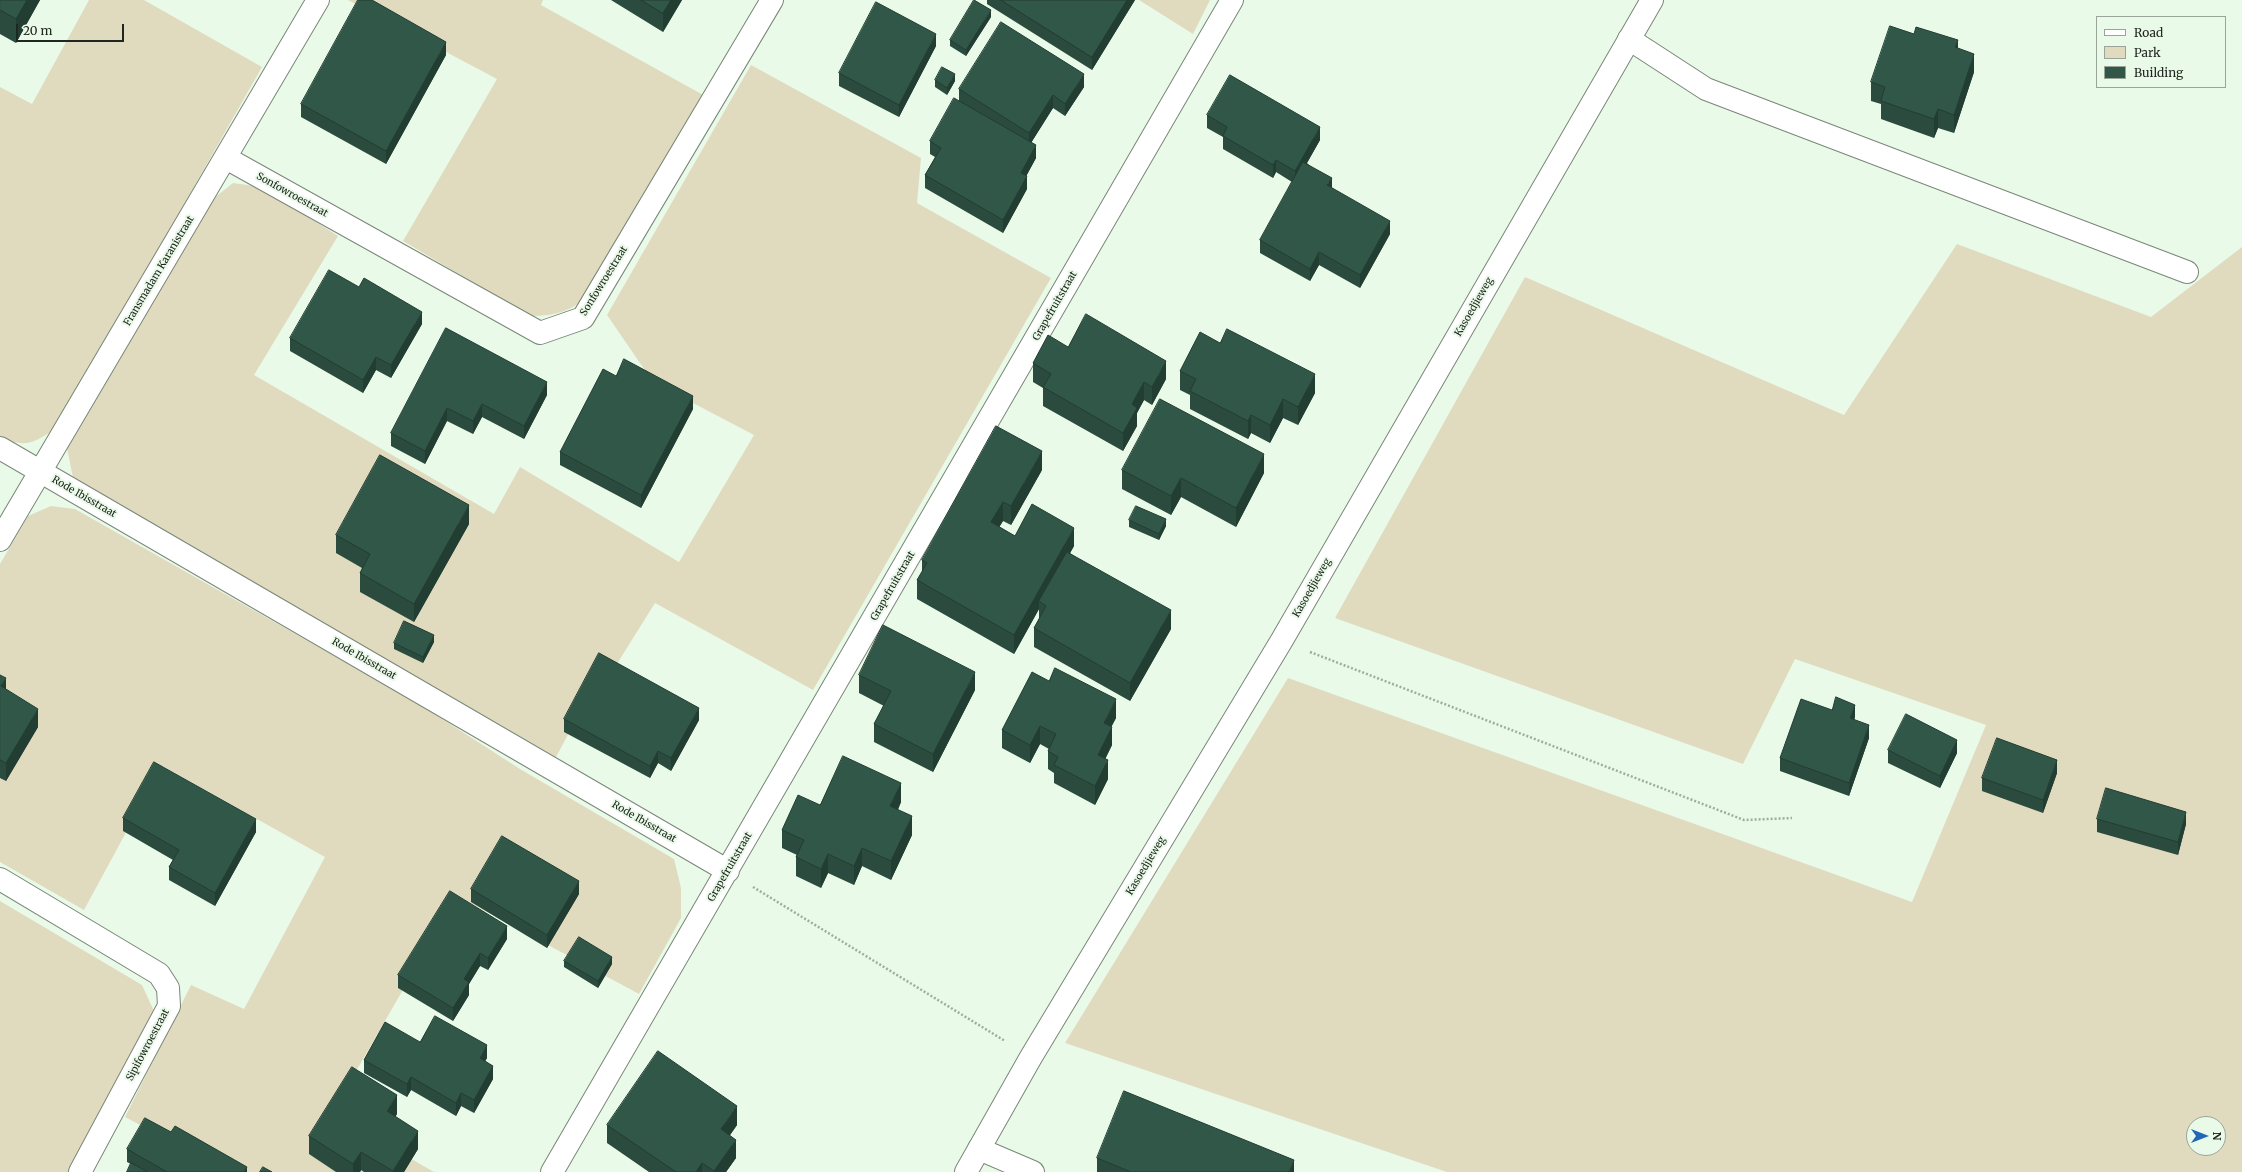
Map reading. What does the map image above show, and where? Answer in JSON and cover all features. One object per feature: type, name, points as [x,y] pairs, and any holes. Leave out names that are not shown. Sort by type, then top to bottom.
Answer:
[{"type":"street","name":"Fransmadam Karanistraat","points":[[0,540],[318,0]]},
{"type":"street","name":"Sonfowroestraat","points":[[226,158],[540,333],[583,318],[772,0]]},
{"type":"street","name":"Grapefruitstraat","points":[[552,1172],[1232,0]]},
{"type":"street","name":"Kasoedjieweg","points":[[966,1172],[1031,1057],[1282,640],[1652,0]]},
{"type":"street","points":[[1629,38],[1706,89],[2187,272]]},
{"type":"street","name":"Rode Ibisstraat","points":[[0,448],[728,871]]},
{"type":"street","name":"Sipifowroestraat","points":[[0,879],[159,974],[168,988],[169,1006],[80,1172]]},
{"type":"street","points":[[980,1149],[1033,1172]]},
{"type":"path","points":[[1282,640],[1744,820],[1792,818]]},
{"type":"path","points":[[728,871],[1031,1057]]},
{"type":"green space","points":[[89,0],[144,0],[262,67],[57,428],[36,440],[17,443],[0,438],[0,87],[32,104]]},
{"type":"green space","points":[[348,0],[543,0],[541,5],[705,96],[586,298],[580,303],[567,310],[553,314],[530,316],[403,241],[497,79]]},
{"type":"green space","points":[[1139,0],[1210,0],[1193,34]]},
{"type":"green space","points":[[751,65],[921,158],[917,203],[1051,278],[813,690],[655,603],[610,675],[601,673],[556,757],[73,478],[67,448],[214,198],[233,183],[261,187],[338,236],[254,375],[494,514],[520,467],[679,562],[754,435],[653,382],[607,315]]},
{"type":"green space","points":[[1957,244],[2151,317],[2242,247],[2242,1172],[1447,1172],[1065,1043],[1288,678],[1912,902],[1986,725],[1795,659],[1743,764],[1335,618],[1525,277],[1844,415]]},
{"type":"green space","points":[[51,506],[75,509],[419,704],[520,769],[674,859],[681,888],[681,918],[639,994],[457,896],[332,1113],[434,1172],[229,1172],[125,1117],[191,985],[244,1009],[325,857],[162,766],[84,910],[0,862],[0,564],[28,516]]},
{"type":"green space","points":[[0,901],[142,985],[153,1009],[153,1027],[74,1172],[0,1172]]},
{"type":"building","points":[[0,0],[27,0],[16,19],[0,10]]},
{"type":"building","points":[[358,0],[372,0],[446,42],[386,151],[301,104]]},
{"type":"building","points":[[641,0],[671,0],[663,13]]},
{"type":"building","points":[[974,0],[991,10],[966,50],[950,40]]},
{"type":"building","points":[[1001,0],[1127,0],[1092,57]]},
{"type":"building","points":[[876,2],[936,34],[899,105],[839,73]]},
{"type":"building","points":[[1001,22],[1084,74],[1065,104],[1053,95],[1029,133],[959,89]]},
{"type":"building","points":[[1890,26],[1914,34],[1916,27],[1958,40],[1955,47],[1974,54],[1954,115],[1938,109],[1934,119],[1881,101],[1885,87],[1871,82]]},
{"type":"building","points":[[942,67],[955,74],[947,88],[935,80]]},
{"type":"building","points":[[1230,75],[1320,127],[1295,171],[1276,160],[1273,165],[1223,136],[1227,127],[1207,115]]},
{"type":"building","points":[[954,98],[1036,145],[1021,173],[1027,176],[1003,220],[925,175],[941,148],[930,141]]},
{"type":"building","points":[[1303,162],[1332,178],[1327,185],[1390,221],[1360,275],[1319,252],[1310,269],[1260,240]]},
{"type":"building","points":[[329,270],[359,287],[364,278],[422,312],[391,365],[376,357],[363,380],[290,338]]},
{"type":"building","points":[[1086,314],[1166,361],[1152,387],[1144,382],[1132,404],[1137,408],[1123,433],[1043,387],[1051,374],[1033,363],[1048,335],[1068,347]]},
{"type":"building","points":[[446,328],[547,382],[524,426],[482,404],[473,421],[447,408],[425,451],[391,433]]},
{"type":"building","points":[[1227,329],[1315,374],[1298,407],[1283,399],[1270,425],[1251,415],[1248,421],[1190,391],[1196,379],[1180,371],[1200,332],[1220,343]]},
{"type":"building","points":[[624,359],[693,396],[641,495],[560,452],[603,369],[616,376]]},
{"type":"building","points":[[1160,399],[1264,454],[1236,508],[1181,478],[1171,496],[1122,470]]},
{"type":"building","points":[[996,426],[1042,451],[1011,506],[1003,502],[991,522],[1015,536],[1032,504],[1074,528],[1014,635],[917,580],[927,563],[922,560]]},
{"type":"building","points":[[380,455],[469,505],[414,604],[360,573],[370,554],[336,535]]},
{"type":"building","points":[[1136,506],[1166,519],[1159,534],[1129,520]]},
{"type":"building","points":[[1067,552],[1171,610],[1130,683],[1034,628],[1046,606],[1039,601]]},
{"type":"building","points":[[404,621],[434,635],[423,657],[394,643]]},
{"type":"building","points":[[883,625],[975,672],[933,754],[874,724],[891,691],[859,675]]},
{"type":"building","points":[[599,653],[699,708],[671,758],[658,751],[650,766],[564,719]]},
{"type":"building","points":[[1055,668],[1116,699],[1104,723],[1112,727],[1098,755],[1108,760],[1095,786],[1054,765],[1058,757],[1048,751],[1056,734],[1040,726],[1030,745],[1002,730],[1032,672],[1049,681]]},
{"type":"building","points":[[0,675],[6,678],[1,686],[38,709],[6,763],[0,760]]},
{"type":"building","points":[[1836,697],[1855,705],[1850,718],[1869,725],[1849,783],[1780,758],[1801,699],[1832,710]]},
{"type":"building","points":[[1906,714],[1957,740],[1940,776],[1888,750]]},
{"type":"building","points":[[1997,738],[2057,760],[2043,800],[1982,778]]},
{"type":"building","points":[[843,756],[901,783],[890,806],[912,816],[891,861],[862,848],[854,866],[828,854],[821,869],[796,857],[804,840],[782,830],[798,795],[820,805]]},
{"type":"building","points":[[154,762],[256,819],[215,893],[169,867],[179,850],[123,818]]},
{"type":"building","points":[[2106,788],[2186,812],[2178,842],[2097,819]]},
{"type":"building","points":[[502,836],[579,881],[547,935],[471,889]]},
{"type":"building","points":[[450,891],[507,926],[488,958],[480,953],[464,979],[469,982],[453,1008],[398,975]]},
{"type":"building","points":[[579,937],[612,957],[598,981],[564,961]]},
{"type":"building","points":[[435,1016],[487,1045],[480,1058],[493,1066],[474,1100],[461,1093],[456,1103],[411,1077],[407,1084],[364,1060],[385,1022],[420,1042]]},
{"type":"building","points":[[658,1051],[737,1106],[721,1129],[736,1140],[714,1171],[702,1163],[696,1172],[676,1172],[607,1125]]},
{"type":"building","points":[[352,1067],[397,1095],[387,1111],[418,1131],[393,1171],[361,1152],[353,1164],[309,1136]]},
{"type":"building","points":[[1124,1091],[1294,1160],[1289,1172],[1131,1172],[1097,1158]]},
{"type":"building","points":[[145,1118],[171,1132],[175,1126],[247,1167],[244,1172],[167,1172],[127,1149]]},
{"type":"building","points":[[131,1163],[148,1172],[127,1172]]},
{"type":"building","points":[[263,1167],[272,1172],[260,1172]]}]
